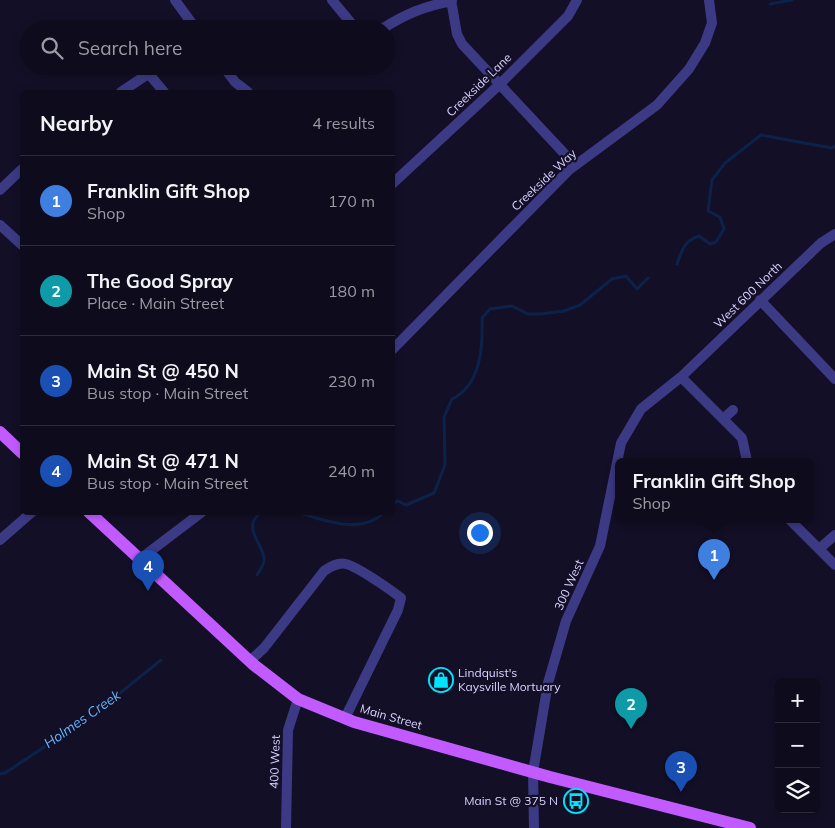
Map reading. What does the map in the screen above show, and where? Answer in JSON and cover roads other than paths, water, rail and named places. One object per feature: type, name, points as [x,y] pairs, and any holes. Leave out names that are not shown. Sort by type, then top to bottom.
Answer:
[{"type":"main road","points":[[0,432],[20,450]]},
{"type":"main road","name":"Main Street","points":[[92,515],[250,661],[298,699],[345,718],[533,772],[750,828]]},
{"type":"street","points":[[175,0],[189,20]]},
{"type":"street","points":[[332,0],[349,20]]},
{"type":"street","name":"Creekside Lane","points":[[395,181],[499,85],[568,16],[577,0]]},
{"type":"street","name":"Creekside Way","points":[[395,347],[575,165],[657,105],[689,69],[705,43],[712,23],[709,0]]},
{"type":"street","points":[[395,21],[422,7],[452,1],[457,34],[462,44],[575,165]]},
{"type":"street","points":[[124,90],[147,75]]},
{"type":"street","points":[[150,75],[162,90]]},
{"type":"street","points":[[230,75],[245,90]]},
{"type":"street","points":[[0,190],[20,171]]},
{"type":"street","points":[[0,225],[20,243]]},
{"type":"street","name":"West 600 North","points":[[681,378],[760,300],[821,243],[835,234]]},
{"type":"street","points":[[760,300],[835,379]]},
{"type":"street","points":[[681,378],[742,438],[746,458]]},
{"type":"street","name":"300 West","points":[[618,458],[621,443],[641,409],[681,378]]},
{"type":"street","points":[[723,419],[733,410]]},
{"type":"street","name":"300 West","points":[[534,828],[533,772],[556,653],[566,621],[600,546],[615,472]]},
{"type":"street","points":[[0,540],[29,515]]},
{"type":"street","points":[[140,559],[198,515]]},
{"type":"street","points":[[793,523],[835,565]]},
{"type":"street","points":[[819,549],[835,535]]},
{"type":"street","points":[[250,661],[264,648],[324,571],[333,565],[345,563],[401,598],[398,610],[345,718]]},
{"type":"street","name":"400 West","points":[[286,828],[288,730],[298,699]]},
{"type":"waterway","points":[[770,4],[792,0]]},
{"type":"waterway","name":"Holmes Creek","points":[[677,264],[684,247],[694,238],[699,236],[710,244],[716,242],[724,229],[720,217],[708,211],[712,180],[725,163],[761,135],[832,148],[835,146]]},
{"type":"waterway","name":"Holmes Creek","points":[[395,502],[398,501],[406,505],[434,493],[445,465],[444,417],[452,399],[462,393],[474,375],[481,353],[482,318],[490,309],[512,306],[528,314],[564,311],[580,305],[612,279],[626,276],[637,289],[648,278]]},
{"type":"waterway","name":"Holmes Creek","points":[[257,575],[263,566],[264,560],[253,530],[253,524],[258,515]]},
{"type":"waterway","name":"Holmes Creek","points":[[306,515],[330,522],[354,525],[365,523],[381,515]]},
{"type":"waterway","name":"Holmes Creek","points":[[0,774],[5,773],[94,714],[161,660]]},
{"type":"place","name":"Franklin Gift Shop","points":[[714,580]]},
{"type":"place","name":"Main St @ 471 N","points":[[148,591]]},
{"type":"place","name":"Lindquist's Kaysville Mortuary","points":[[441,680]]},
{"type":"place","name":"The Good Spray","points":[[631,729]]},
{"type":"place","name":"Main St @ 450 N","points":[[681,792]]},
{"type":"place","name":"Main St @ 375 N","points":[[576,801]]}]
